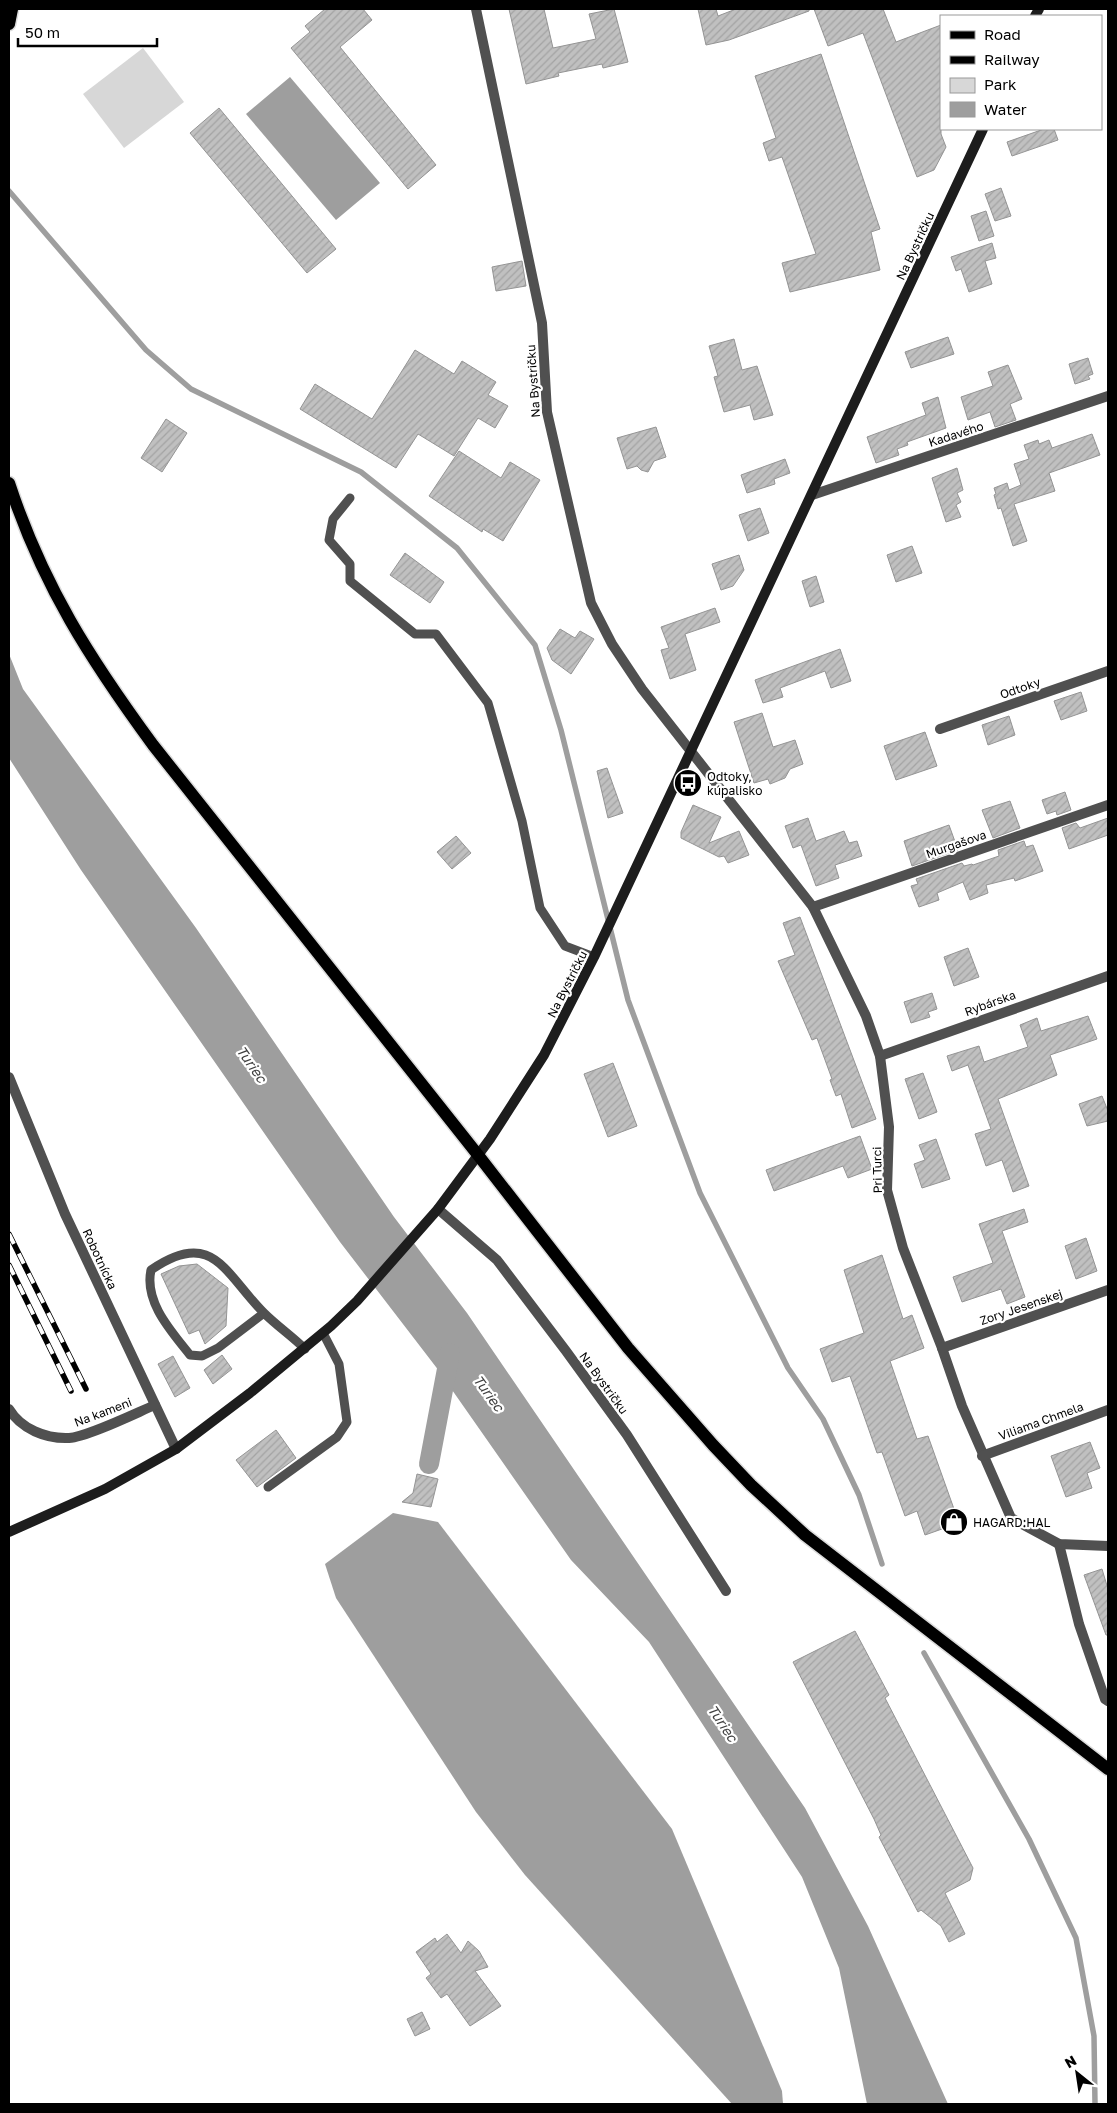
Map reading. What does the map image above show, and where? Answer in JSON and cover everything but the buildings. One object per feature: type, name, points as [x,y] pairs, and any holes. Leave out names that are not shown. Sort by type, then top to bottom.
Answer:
[{"type":"main road","points":[[9,24],[12,9]]},
{"type":"main road","points":[[9,483],[34,552],[53,591],[104,679],[153,746],[478,1155],[628,1348],[676,1405],[751,1485],[805,1535],[1108,1769]]},
{"type":"street","name":"Na Bystričku","points":[[476,9],[542,323],[547,412],[585,581],[600,622],[627,668],[690,753]]},
{"type":"street","name":"Na Bystričku","points":[[9,1532],[105,1489],[176,1448],[215,1421],[323,1333],[356,1302],[438,1209],[478,1155],[544,1055],[595,955],[983,130]]},
{"type":"street","name":"Kadavého","points":[[812,495],[1108,396]]},
{"type":"street","name":"Odtoky","points":[[940,729],[1108,671]]},
{"type":"street","name":"Pri Turci","points":[[690,753],[813,907],[866,1016],[880,1056],[889,1127],[887,1190],[903,1248],[982,1456],[1011,1518],[1059,1544],[1108,1546]]},
{"type":"street","name":"Murgašova","points":[[813,907],[1108,805]]},
{"type":"street","name":"Rybárska","points":[[880,1056],[1108,976]]},
{"type":"street","name":"Robotnícka","points":[[9,1077],[65,1214],[176,1448]]},
{"type":"street","name":"Na Bystričku","points":[[438,1209],[497,1260],[566,1351],[627,1435],[726,1590]]},
{"type":"street","name":"Zory Jesenskej","points":[[942,1348],[1108,1290]]},
{"type":"street","name":"Na kameni","points":[[9,1409],[23,1425],[37,1433],[51,1437],[70,1438],[155,1405]]},
{"type":"street","name":"Viliama Chmela","points":[[982,1456],[1108,1410]]},
{"type":"street","points":[[1059,1544],[1079,1624],[1105,1699],[1108,1701]]},
{"type":"lane","points":[[350,498],[333,519],[329,540],[350,564],[350,581],[415,634],[436,634],[488,702],[522,821],[540,908],[565,946],[595,955]]},
{"type":"lane","points":[[264,1313],[218,1348],[202,1356],[190,1354],[172,1332],[156,1305],[149,1282],[151,1270],[170,1257],[197,1251],[224,1265],[264,1313],[305,1348]]},
{"type":"lane","points":[[268,1486],[337,1437],[347,1422],[339,1364],[323,1333]]},
{"type":"green space","points":[[143,48],[184,102],[124,148],[83,94]]},
{"type":"water","points":[[290,77],[380,183],[336,220],[246,114]]},
{"type":"water","name":"Turiec","points":[[9,654],[23,689],[196,928],[394,1217],[467,1313],[805,1808],[868,1926],[948,2104],[867,2104],[839,1968],[802,1877],[649,1642],[571,1560],[436,1367],[340,1242],[81,870],[9,758]]},
{"type":"water","points":[[393,1513],[438,1522],[672,1829],[782,2091],[783,2104],[732,2104],[525,1875],[476,1812],[336,1598],[325,1564]]},
{"type":"waterway","points":[[9,191],[146,350],[191,389],[361,472],[457,548],[535,645],[561,730],[628,1000],[700,1193],[788,1368],[823,1419],[859,1495],[882,1564]]},
{"type":"waterway","points":[[429,1464],[450,1353]]},
{"type":"waterway","points":[[924,1653],[1029,1839],[1076,1938],[1094,2036],[1095,2104]]},
{"type":"railway","points":[[9,1234],[86,1389]]},
{"type":"railway","points":[[9,1265],[71,1391]]},
{"type":"place","name":"Odtoky, kúpalisko","points":[[688,783]]},
{"type":"place","name":"HAGARD:HAL","points":[[954,1522]]}]
